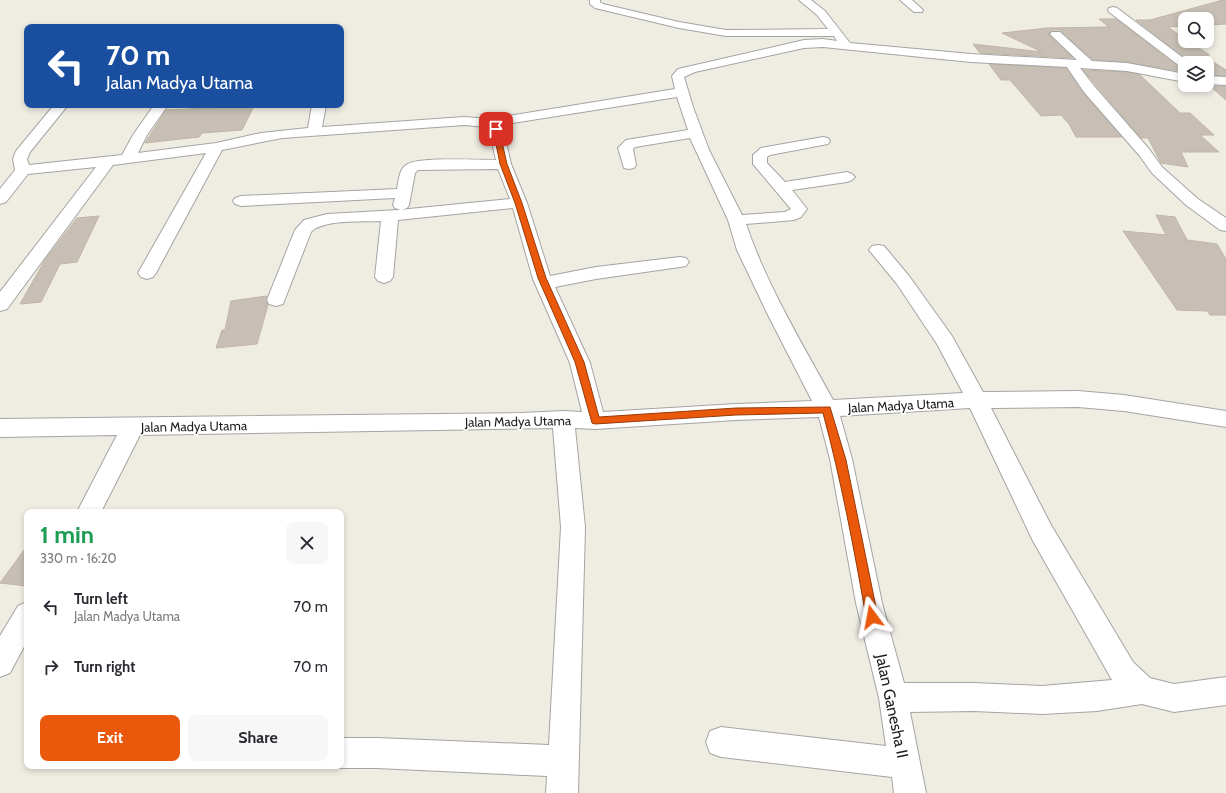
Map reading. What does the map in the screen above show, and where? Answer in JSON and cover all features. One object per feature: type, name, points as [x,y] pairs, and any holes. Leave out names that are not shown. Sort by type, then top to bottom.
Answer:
[{"type":"street","points":[[595,0],[595,4],[599,6],[679,26],[710,31],[842,40],[971,58],[1134,68],[1178,77]]},
{"type":"street","points":[[804,0],[821,13],[842,40]]},
{"type":"street","points":[[905,0],[918,10]]},
{"type":"street","points":[[1113,10],[1178,59]]},
{"type":"street","points":[[1056,34],[1088,64]]},
{"type":"street","name":"Jalan Ganesha II","points":[[842,40],[804,44],[693,69],[682,72],[678,76],[686,107],[702,150],[736,220],[746,250],[777,315],[827,409],[841,460],[869,603],[893,698],[910,793]]},
{"type":"street","points":[[1070,63],[1089,89],[1144,152],[1157,170],[1192,202],[1226,226]]},
{"type":"street","points":[[1214,80],[1226,81]]},
{"type":"street","points":[[0,199],[23,170],[127,159],[216,147],[261,137],[464,121],[490,123],[682,92]]},
{"type":"street","points":[[23,170],[20,159],[23,151],[59,108]]},
{"type":"street","points":[[127,159],[140,135],[159,108]]},
{"type":"street","points":[[314,132],[318,108]]},
{"type":"street","points":[[490,123],[496,129],[504,164],[519,203],[544,283],[580,362],[595,420]]},
{"type":"street","points":[[629,165],[625,148],[631,142],[696,133]]},
{"type":"street","points":[[736,220],[788,217],[795,214],[799,209],[797,205],[760,164],[760,155],[766,151],[823,141]]},
{"type":"street","points":[[147,273],[216,147]]},
{"type":"street","points":[[0,305],[108,161]]},
{"type":"street","points":[[384,277],[394,216],[404,192],[408,172],[413,167],[504,164]]},
{"type":"street","points":[[781,187],[847,177]]},
{"type":"street","points":[[241,201],[404,192]]},
{"type":"street","points":[[276,300],[303,230],[310,223],[343,217],[394,216],[458,208],[519,203]]},
{"type":"street","points":[[878,250],[903,280],[945,341],[977,400],[1042,533],[1078,597],[1120,666],[1142,690]]},
{"type":"street","points":[[544,283],[680,262]]},
{"type":"street","name":"Jalan Madya Utama","points":[[0,428],[563,419],[595,420],[977,400],[1078,399],[1124,403],[1226,419]]},
{"type":"street","points":[[562,793],[573,527],[563,419]]},
{"type":"street","points":[[91,509],[133,426]]},
{"type":"street","points":[[0,663],[6,650],[24,621]]},
{"type":"street","points":[[893,698],[974,697],[1042,700],[1097,697],[1142,690],[1174,698],[1226,691]]},
{"type":"street","points":[[721,742],[904,763]]},
{"type":"street","points":[[344,753],[376,753],[564,762]]},
{"type":"building","points":[[1226,0],[1226,24],[1214,25],[1214,12],[1179,12]]},
{"type":"building","points":[[1178,12],[1178,26],[1168,27],[1178,34],[1178,48],[1199,48],[1210,55],[1182,56],[1136,20],[1150,20]]},
{"type":"building","points":[[1099,19],[1116,19],[1178,66],[1178,71],[1127,62],[1093,60],[1060,30],[1052,30],[1048,34],[1073,58],[980,53],[973,44],[1042,52],[1002,33],[1047,28],[1109,27]]},
{"type":"building","points":[[1214,62],[1226,70],[1226,76],[1214,75]]},
{"type":"building","points":[[989,64],[1066,68],[1083,93],[1122,137],[1076,137],[1069,124],[1061,115],[1041,116],[1010,80],[1001,80]]},
{"type":"building","points":[[1083,70],[1127,72],[1140,75],[1180,113],[1190,113],[1214,135],[1200,135],[1219,152],[1181,152],[1188,167],[1161,163],[1148,138],[1141,138]]},
{"type":"building","points":[[1214,86],[1226,86],[1226,100],[1214,90]]},
{"type":"building","points":[[253,108],[242,130],[202,133],[199,137],[145,143],[166,110]]},
{"type":"building","points":[[1156,215],[1175,217],[1187,240],[1217,244],[1226,259],[1226,315],[1210,315],[1207,311],[1177,310],[1123,231],[1166,235]]},
{"type":"building","points":[[99,216],[77,262],[60,264],[41,302],[20,304],[45,260],[77,218]]},
{"type":"building","points":[[267,296],[266,301],[268,305],[257,344],[216,348],[222,330],[225,330],[231,301]]},
{"type":"building","points":[[24,550],[24,586],[0,583]]},
{"type":"route","points":[[496,129],[504,164],[519,203],[534,256],[542,278],[580,362],[595,420],[736,412],[827,409],[841,460],[872,617]]}]
